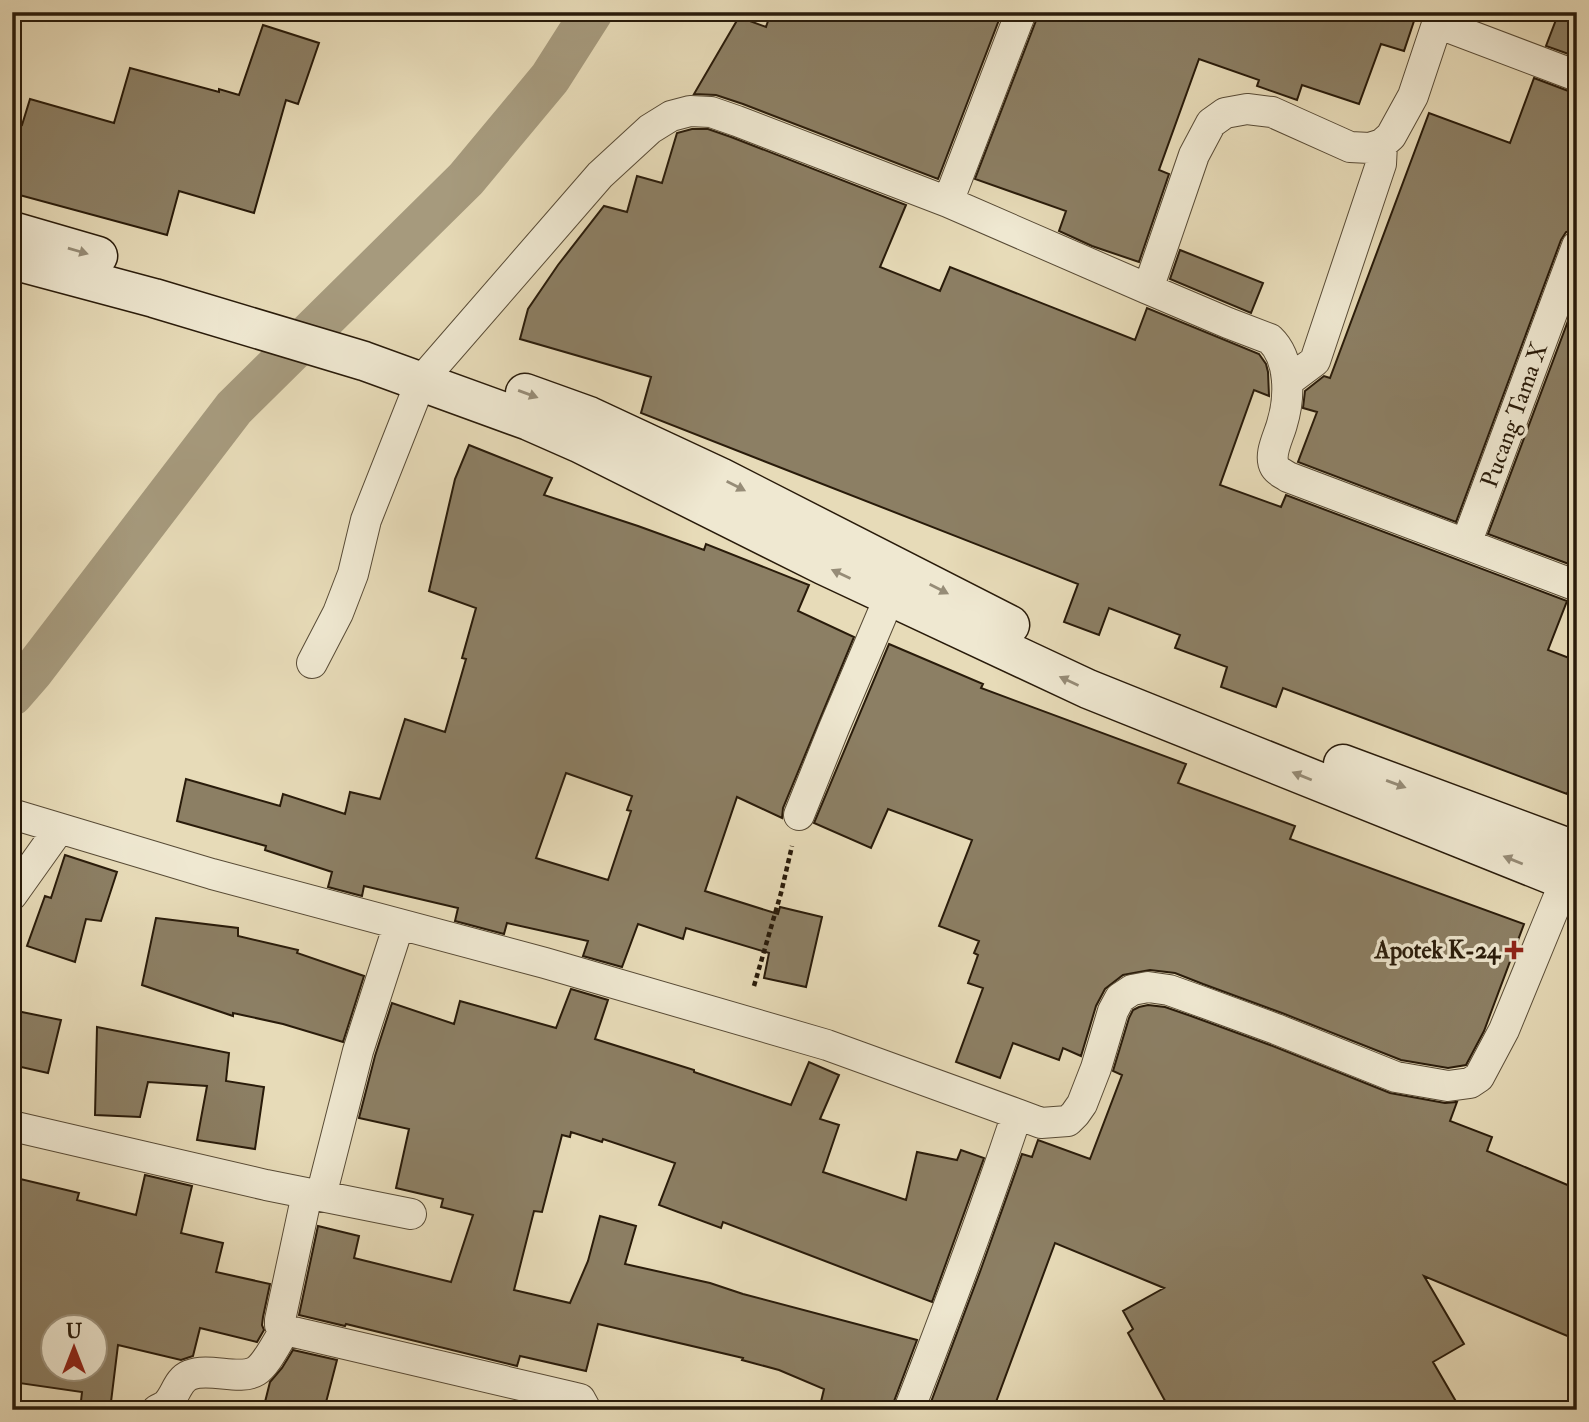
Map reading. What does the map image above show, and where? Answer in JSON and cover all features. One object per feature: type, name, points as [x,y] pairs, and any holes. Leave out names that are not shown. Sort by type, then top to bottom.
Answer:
[{"type":"main road","points":[[12,231],[147,284],[429,371],[823,565],[896,584],[1088,690],[1190,717],[1574,867]]},
{"type":"main road","points":[[12,260],[147,284]]},
{"type":"street","points":[[948,202],[1021,12]]},
{"type":"street","points":[[1149,289],[1194,155],[1211,123],[1225,113],[1247,109],[1272,112],[1350,147],[1370,148],[1382,144],[1391,136],[1413,96],[1439,18],[1577,76]]},
{"type":"street","points":[[312,663],[338,613],[353,575],[366,520],[429,371],[600,175],[650,129],[671,116],[690,111],[711,111],[948,202],[1270,339],[1282,353],[1287,382],[1287,400],[1274,449],[1273,460],[1278,471],[1577,586]]},
{"type":"street","points":[[1287,382],[1315,361],[1381,164],[1382,144]]},
{"type":"street","name":"Pucang Tama X","points":[[1466,544],[1577,246]]},
{"type":"street","points":[[799,815],[896,584]]},
{"type":"street","points":[[12,814],[212,874],[545,963],[827,1045],[1041,1123],[1068,1121],[1075,1114],[1082,1104],[1096,1068],[1116,1004],[1132,990],[1149,987],[1169,990],[1197,1000],[1396,1077],[1448,1086],[1470,1083],[1479,1077],[1504,1030],[1574,867]]},
{"type":"street","points":[[12,895],[59,828]]},
{"type":"street","points":[[399,924],[314,1195],[279,1320],[280,1325],[285,1330],[580,1399],[586,1410]]},
{"type":"street","points":[[909,1410],[990,1195],[1017,1114]]},
{"type":"street","points":[[12,1126],[314,1195],[411,1214]]},
{"type":"street","points":[[157,1410],[167,1404],[182,1380],[192,1374],[238,1374],[256,1371],[285,1330]]},
{"type":"path","points":[[759,1025],[760,1009],[754,986],[799,815]]},
{"type":"building","points":[[771,12],[1002,12],[938,179],[743,104],[716,95],[694,94],[739,17],[766,27]]},
{"type":"building","points":[[1038,12],[1417,12],[1404,51],[1381,44],[1359,104],[1302,85],[1297,100],[1257,86],[1259,80],[1199,59],[1159,170],[1169,174],[1139,262],[1059,231],[1066,211],[975,179]]},
{"type":"building","points":[[1559,12],[1577,12],[1577,57],[1546,46]]},
{"type":"building","points":[[263,25],[319,43],[298,104],[286,100],[254,213],[179,191],[167,235],[12,193],[12,122],[22,125],[30,99],[114,123],[130,68],[239,95]]},
{"type":"building","points":[[1534,78],[1577,93],[1577,229],[1566,232],[1561,240],[1456,522],[1298,462],[1317,412],[1303,408],[1305,391],[1324,376],[1330,378],[1429,113],[1510,143]]},
{"type":"building","points":[[708,129],[731,137],[906,205],[880,267],[940,291],[950,267],[1135,340],[1147,308],[1259,354],[1268,372],[1269,396],[1254,390],[1220,485],[1281,507],[1286,495],[1567,601],[1548,650],[1577,661],[1577,767],[1567,794],[1283,688],[1276,707],[1221,687],[1227,667],[1175,648],[1180,635],[1109,608],[1099,635],[1064,622],[1078,584],[641,413],[651,377],[520,339],[528,309],[604,206],[627,212],[637,176],[662,183],[677,133]]},
{"type":"building","points":[[1180,250],[1263,283],[1251,313],[1170,279]]},
{"type":"building","points":[[1577,297],[1577,567],[1488,534]]},
{"type":"building","points":[[469,445],[552,478],[544,495],[704,550],[706,544],[809,585],[798,611],[854,637],[783,808],[782,818],[737,797],[705,891],[778,914],[780,907],[822,917],[806,987],[764,978],[769,953],[686,928],[683,939],[638,924],[622,967],[583,956],[588,941],[507,923],[504,934],[455,921],[458,908],[364,886],[362,896],[328,887],[332,872],[265,850],[266,846],[177,821],[186,779],[280,806],[283,794],[345,814],[350,792],[380,799],[405,719],[445,732],[466,659],[462,658],[476,608],[429,591],[455,479]],"holes":[[[566,773],[632,796],[627,810],[631,811],[608,880],[536,858]]]},
{"type":"building","points":[[889,644],[983,684],[981,688],[1186,764],[1178,783],[1295,826],[1290,839],[1524,924],[1484,1031],[1466,1065],[1448,1068],[1401,1060],[1175,973],[1150,970],[1123,975],[1105,989],[1096,1006],[1081,1056],[1063,1048],[1059,1060],[1013,1043],[1000,1078],[956,1062],[983,988],[968,983],[978,955],[974,953],[979,941],[939,926],[972,840],[888,809],[871,848],[814,823]]},
{"type":"building","points":[[65,855],[117,872],[101,921],[86,919],[75,962],[27,946],[45,896],[51,898]]},
{"type":"building","points":[[156,918],[238,928],[238,936],[298,950],[297,953],[364,976],[343,1042],[283,1024],[233,1013],[233,1016],[142,985]]},
{"type":"building","points":[[571,989],[608,1000],[595,1039],[694,1070],[791,1105],[809,1062],[839,1075],[820,1119],[839,1125],[823,1172],[906,1200],[917,1152],[957,1160],[961,1150],[984,1158],[932,1302],[723,1222],[721,1228],[659,1205],[675,1163],[603,1139],[602,1142],[571,1132],[570,1137],[562,1135],[542,1212],[534,1211],[514,1290],[570,1303],[588,1261],[600,1216],[636,1226],[625,1264],[710,1283],[917,1340],[892,1410],[819,1410],[824,1389],[779,1370],[742,1360],[743,1358],[598,1324],[586,1371],[520,1356],[517,1366],[299,1315],[318,1226],[359,1236],[354,1258],[451,1282],[473,1215],[441,1207],[443,1199],[396,1188],[409,1129],[359,1118],[392,1003],[454,1024],[460,1001],[556,1028]]},
{"type":"building","points":[[1148,1005],[1165,1007],[1191,1016],[1390,1093],[1445,1103],[1457,1102],[1450,1121],[1492,1137],[1487,1151],[1577,1189],[1577,1340],[1424,1276],[1464,1344],[1433,1362],[1461,1410],[1170,1410],[1128,1333],[1133,1329],[1123,1311],[1164,1288],[1055,1243],[993,1410],[928,1410],[1022,1154],[1032,1157],[1038,1140],[1090,1159],[1122,1075],[1113,1071],[1129,1018],[1133,1010]]},
{"type":"building","points":[[12,1010],[61,1020],[48,1073],[12,1065]]},
{"type":"building","points":[[97,1027],[229,1053],[226,1081],[264,1087],[255,1149],[197,1140],[207,1086],[148,1082],[140,1117],[95,1115]]},
{"type":"building","points":[[145,1175],[192,1186],[181,1233],[223,1243],[216,1272],[270,1284],[263,1317],[264,1330],[257,1342],[200,1328],[193,1356],[181,1360],[118,1345],[110,1410],[80,1410],[82,1392],[12,1382],[12,1177],[79,1193],[77,1200],[136,1215]]},
{"type":"building","points":[[293,1350],[337,1360],[324,1410],[263,1410],[270,1382]]},
{"type":"waterway","points":[[12,695],[234,408],[466,179],[550,78],[592,12]]},
{"type":"place","name":"Apotek K-24","points":[[1514,950]]}]
